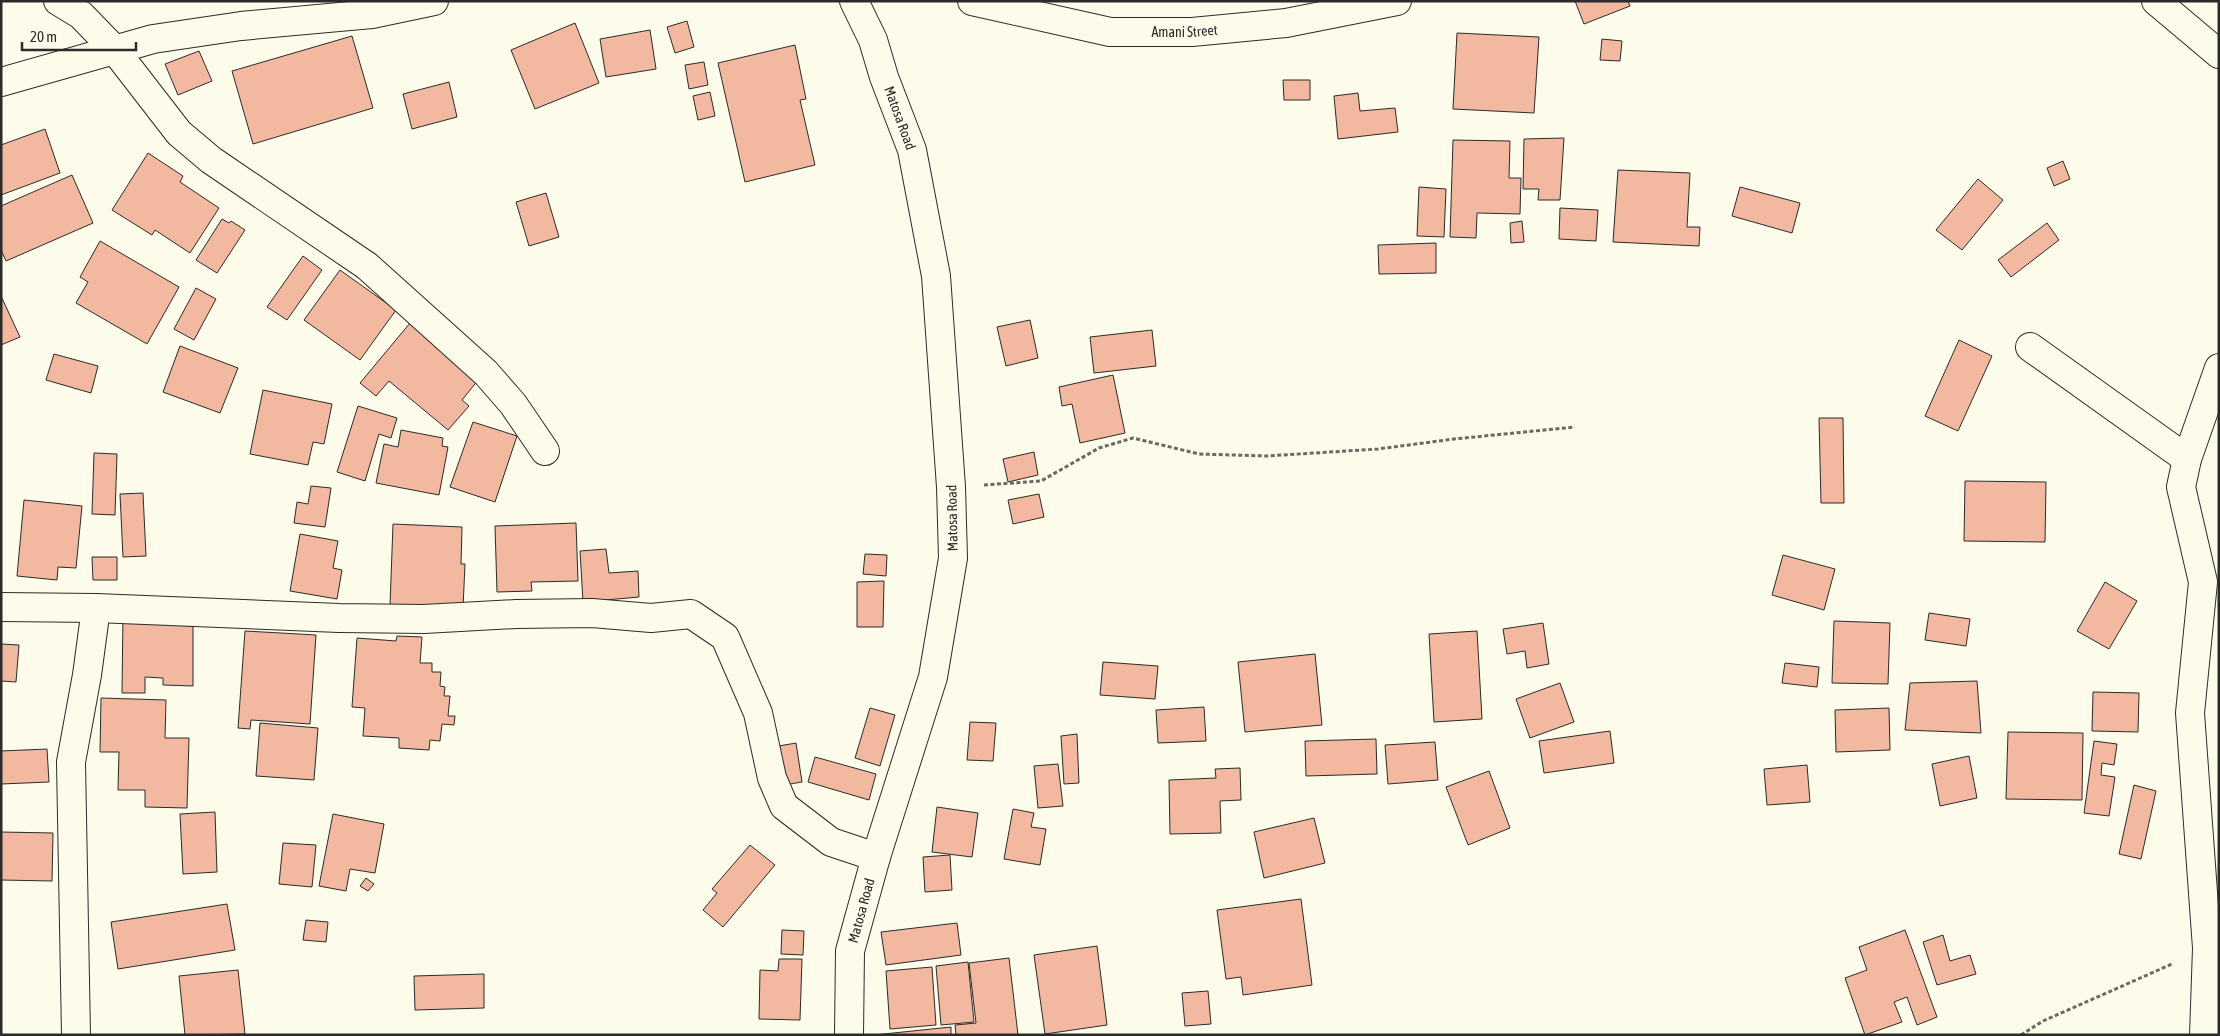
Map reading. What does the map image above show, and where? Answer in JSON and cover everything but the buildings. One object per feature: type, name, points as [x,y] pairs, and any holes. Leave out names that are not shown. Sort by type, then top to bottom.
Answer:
[{"type":"street","points":[[58,1],[81,14],[114,49],[179,133],[212,160],[367,266],[486,373],[513,404],[545,451]]},
{"type":"street","points":[[1,82],[154,39],[232,28],[372,14],[434,1]]},
{"type":"street","name":"Matosa Road","points":[[849,1035],[850,951],[876,857],[933,677],[953,558],[951,487],[936,276],[912,150],[884,77],[873,40],[854,1]]},
{"type":"street","name":"Amani Street","points":[[972,1],[1110,32],[1192,32],[1286,23],[1397,1]]},
{"type":"street","points":[[2156,1],[2219,54]]},
{"type":"street","points":[[2030,347],[2187,459]]},
{"type":"street","points":[[2204,1035],[2207,948],[2190,713],[2203,582],[2180,488],[2187,459],[2219,368]]},
{"type":"street","points":[[1,608],[96,608],[424,620],[516,614],[592,613],[651,618],[691,614],[725,637],[758,713],[772,778],[784,806],[831,842],[876,857]]},
{"type":"street","points":[[76,1035],[71,762],[87,675],[96,608]]},
{"type":"path","points":[[951,487],[1041,481],[1099,448],[1133,438],[1199,454],[1267,456],[1378,449],[1454,439],[1576,427]]},
{"type":"path","points":[[2021,1035],[2043,1021],[2207,948]]}]
